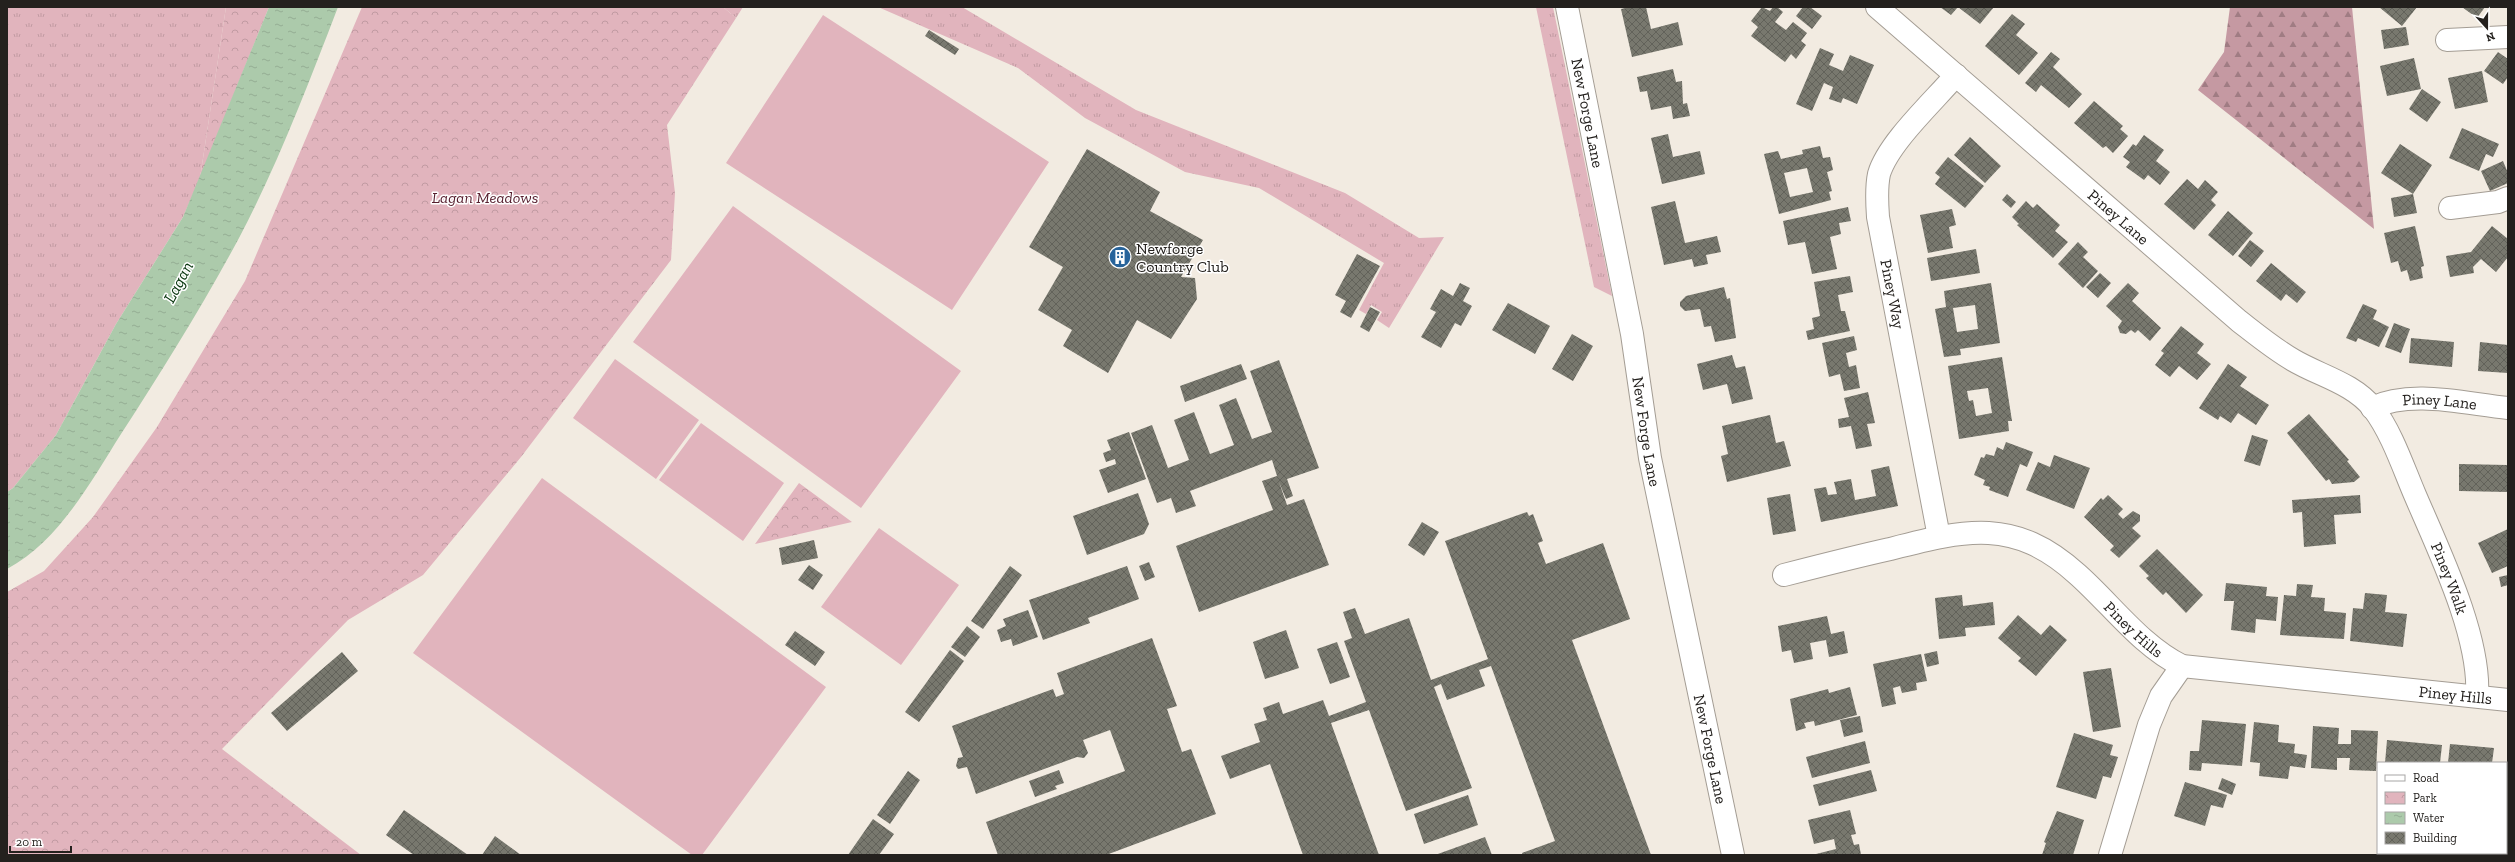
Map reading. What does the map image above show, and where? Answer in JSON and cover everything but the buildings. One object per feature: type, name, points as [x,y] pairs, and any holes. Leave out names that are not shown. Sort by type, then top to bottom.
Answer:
[{"type":"street","name":"New Forge Lane","points":[[1567,7],[1632,334],[1655,487],[1732,855]]},
{"type":"street","name":"Piney Lane","points":[[1877,7],[2269,345],[2295,361],[2342,383],[2372,408],[2403,466]]},
{"type":"street","points":[[2447,40],[2508,37]]},
{"type":"street","name":"Piney Way","points":[[1939,537],[1878,217],[1877,195],[1879,175],[1886,157],[1956,76]]},
{"type":"street","points":[[2450,208],[2498,202],[2508,198]]},
{"type":"street","name":"Piney Lane","points":[[2372,408],[2386,401],[2406,398],[2508,408]]},
{"type":"street","name":"Piney Walk","points":[[2403,466],[2437,546],[2470,636],[2477,666],[2477,696]]},
{"type":"street","name":"Piney Hills","points":[[1784,575],[1939,537],[1967,532],[1997,533],[2023,539],[2044,548],[2068,566],[2100,594],[2148,643],[2166,658],[2182,666],[2508,700]]},
{"type":"street","points":[[2110,855],[2149,725],[2161,696],[2182,666]]},
{"type":"green space","points":[[7,7],[226,7],[200,178],[183,217],[116,324],[56,435],[13,488],[7,492]]},
{"type":"green space","points":[[226,7],[269,7],[200,178]]},
{"type":"green space","name":"Lagan Meadows","points":[[362,7],[723,7],[736,18],[667,125],[675,193],[671,260],[521,457],[423,575],[348,620],[222,749],[361,855],[7,855],[7,592],[44,571],[93,517],[157,427],[245,281]]},
{"type":"green space","points":[[723,7],[743,7],[736,18]]},
{"type":"green space","points":[[878,7],[962,7],[1136,110],[1345,193],[1419,238],[1444,237],[1389,328],[1377,320],[1382,312],[1371,305],[1366,314],[1359,310],[1384,263],[1259,188],[1185,172],[1085,118],[1018,68]]},
{"type":"green space","points":[[1536,7],[1553,7],[1612,296],[1594,287]]},
{"type":"green space","points":[[2230,7],[2352,7],[2374,229],[2198,90],[2224,52]]},
{"type":"green space","points":[[823,15],[1049,162],[952,310],[726,163]]},
{"type":"green space","points":[[733,206],[961,371],[861,508],[633,342]]},
{"type":"green space","points":[[615,359],[699,420],[656,479],[573,418]]},
{"type":"green space","points":[[701,423],[784,483],[743,541],[659,480]]},
{"type":"green space","points":[[542,478],[826,687],[702,855],[692,855],[413,653]]},
{"type":"green space","points":[[799,483],[852,522],[755,544]]},
{"type":"green space","points":[[879,528],[959,585],[901,665],[821,607]]},
{"type":"water","name":"Lagan","points":[[269,7],[338,7],[304,95],[267,182],[239,238],[197,313],[85,491],[58,527],[42,543],[26,557],[7,569],[7,492],[13,488],[56,435],[116,324],[183,217]]},
{"type":"place","name":"Newforge Country Club","points":[[1120,257]]}]
